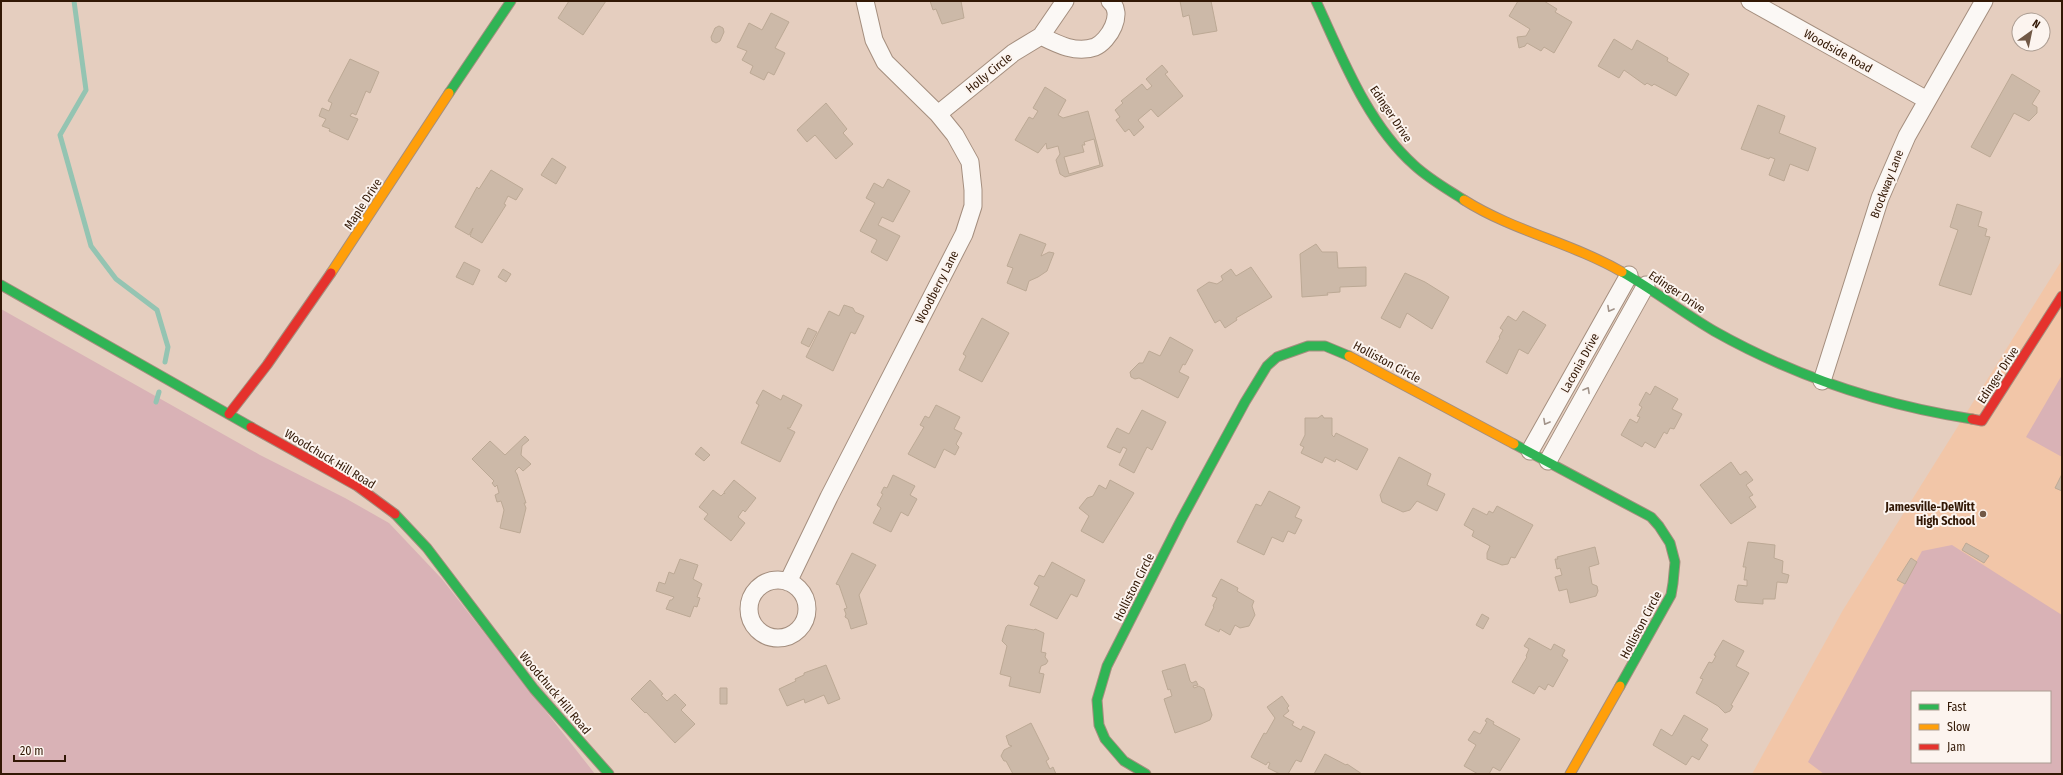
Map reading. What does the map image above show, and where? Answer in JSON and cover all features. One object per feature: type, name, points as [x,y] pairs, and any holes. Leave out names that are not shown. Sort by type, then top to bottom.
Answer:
[{"type":"street","name":"Maple Drive","points":[[229,414],[256,381],[318,295],[476,50],[511,1]]},
{"type":"street","name":"Woodberry Lane","points":[[788,582],[829,497],[964,234],[973,206],[974,190],[970,162],[956,135],[938,114],[886,62],[874,40],[865,1]]},
{"type":"street","name":"Holly Circle","points":[[938,114],[1013,53],[1041,36],[1065,1]]},
{"type":"street","points":[[1041,36],[1068,48],[1094,47],[1106,40],[1114,27],[1116,16],[1110,1]]},
{"type":"street","name":"Edinger Drive","points":[[1316,1],[1356,84],[1387,134],[1411,162],[1427,177],[1489,215],[1598,259],[1629,275],[1712,330],[1769,361],[1822,381],[1900,406],[1982,421],[2062,296]]},
{"type":"street","name":"Woodside Road","points":[[1750,1],[1927,100]]},
{"type":"street","name":"Brockway Lane","points":[[1822,381],[1880,198],[1907,136],[1984,1]]},
{"type":"street","name":"Laconia Drive","points":[[1530,451],[1629,275]]},
{"type":"street","name":"Woodchuck Hill Road","points":[[1,285],[356,486],[397,516],[427,548],[534,689],[609,774]]},
{"type":"street","name":"Laconia Drive","points":[[1548,461],[1646,285]]},
{"type":"street","name":"Holliston Circle","points":[[1146,774],[1124,761],[1105,739],[1099,725],[1097,700],[1107,666],[1181,520],[1245,402],[1267,366],[1277,357],[1308,346],[1324,346],[1338,350],[1652,517],[1664,529],[1671,544],[1675,564],[1675,581],[1671,595],[1570,774]]},
{"type":"shaded area","name":"Jamesville-DeWitt High School","points":[[2062,260],[2062,774],[1752,774],[1843,610]]},
{"type":"shaded area","points":[[1,309],[260,455],[345,498],[389,523],[442,579],[595,774],[1,774]]},
{"type":"shaded area","points":[[2062,375],[2062,457],[2026,437]]},
{"type":"shaded area","points":[[1952,545],[2062,615],[2062,774],[1824,774],[1808,762],[1922,551]]},
{"type":"building","points":[[569,1],[606,1],[583,35],[558,18]]},
{"type":"building","points":[[930,1],[961,1],[964,18],[942,24],[936,9],[933,10]]},
{"type":"building","points":[[1180,1],[1211,1],[1217,31],[1193,35],[1189,15],[1183,17]]},
{"type":"building","points":[[1518,1],[1544,1],[1557,9],[1555,12],[1572,22],[1554,53],[1544,47],[1541,51],[1527,43],[1525,46],[1519,48],[1517,37],[1526,36],[1530,29],[1509,16]]},
{"type":"building","points":[[771,13],[789,22],[775,48],[785,53],[774,75],[768,72],[764,80],[750,73],[753,66],[742,60],[747,51],[737,47],[749,23],[762,30]]},
{"type":"building","points":[[719,26],[723,28],[724,32],[720,41],[716,43],[712,41],[711,37],[715,28]]},
{"type":"building","points":[[1614,39],[1632,50],[1637,40],[1668,58],[1667,61],[1689,74],[1676,96],[1654,84],[1652,86],[1647,83],[1645,85],[1624,70],[1619,78],[1598,66]]},
{"type":"building","points":[[350,59],[379,72],[370,93],[366,91],[356,115],[352,113],[350,116],[358,119],[348,140],[322,126],[326,119],[319,116],[322,108],[329,111],[332,103],[328,101]]},
{"type":"building","points":[[1162,65],[1168,72],[1165,74],[1183,96],[1158,117],[1151,109],[1138,120],[1144,127],[1134,136],[1129,129],[1125,132],[1116,120],[1120,117],[1115,110],[1123,103],[1121,101],[1142,84],[1147,90],[1152,86],[1146,79]]},
{"type":"building","points":[[2012,74],[2040,91],[2032,104],[2037,107],[2037,113],[2029,121],[2014,113],[1990,157],[1971,147]]},
{"type":"building","points":[[1045,87],[1066,100],[1058,115],[1063,118],[1088,111],[1103,166],[1065,177],[1060,174],[1056,160],[1060,154],[1058,146],[1047,149],[1046,143],[1038,153],[1015,140],[1029,117],[1033,119],[1038,111],[1033,108]],"holes":[[[1094,139],[1100,165],[1069,174],[1064,157],[1084,152],[1082,145],[1085,145],[1084,142]]]},
{"type":"building","points":[[826,103],[847,129],[843,133],[853,144],[836,159],[815,135],[807,142],[797,130]]},
{"type":"building","points":[[1758,105],[1785,116],[1779,133],[1816,148],[1808,171],[1790,164],[1784,181],[1769,175],[1775,159],[1770,157],[1769,159],[1741,149]]},
{"type":"building","points":[[552,158],[566,167],[556,184],[541,175]]},
{"type":"building","points":[[491,170],[523,189],[516,200],[508,196],[504,204],[506,205],[482,243],[470,236],[473,228],[469,235],[455,227],[477,187],[479,189]]},
{"type":"building","points":[[888,179],[910,191],[893,222],[882,217],[878,225],[900,236],[887,261],[871,252],[877,240],[860,231],[875,203],[866,198],[874,183],[883,188]]},
{"type":"building","points":[[1957,204],[1982,212],[1978,226],[1987,229],[1985,236],[1990,237],[1971,295],[1939,285],[1958,230],[1950,227]]},
{"type":"building","points":[[1020,234],[1046,244],[1041,256],[1049,252],[1054,253],[1047,271],[1029,281],[1026,291],[1007,283],[1013,268],[1007,266]]},
{"type":"building","points":[[1316,244],[1322,252],[1337,252],[1338,268],[1366,267],[1366,286],[1340,287],[1340,292],[1327,293],[1328,295],[1302,297],[1300,254]]},
{"type":"building","points":[[464,262],[480,270],[473,285],[456,277]]},
{"type":"building","points":[[1251,267],[1272,297],[1236,318],[1237,320],[1225,328],[1220,320],[1215,323],[1197,290],[1209,282],[1217,284],[1223,280],[1221,276],[1231,269],[1236,276]]},
{"type":"building","points":[[503,269],[511,274],[506,282],[498,277]]},
{"type":"building","points":[[1405,273],[1425,282],[1449,297],[1432,329],[1407,313],[1400,328],[1381,318]]},
{"type":"building","points":[[844,305],[853,308],[855,312],[864,316],[855,334],[851,332],[833,371],[806,357],[829,311],[839,316]]},
{"type":"building","points":[[1523,311],[1546,325],[1528,354],[1519,349],[1507,374],[1486,362],[1500,338],[1499,337],[1503,330],[1500,328],[1508,316],[1516,321]]},
{"type":"building","points":[[982,318],[1009,333],[982,382],[959,370],[966,356],[963,354]]},
{"type":"building","points":[[808,328],[817,332],[809,347],[801,343]]},
{"type":"building","points":[[1170,337],[1193,350],[1185,365],[1183,364],[1179,372],[1189,377],[1178,398],[1139,378],[1135,379],[1131,377],[1130,372],[1139,363],[1143,363],[1149,351],[1160,356]]},
{"type":"building","points":[[1655,386],[1678,399],[1672,409],[1682,414],[1674,429],[1670,428],[1667,434],[1664,432],[1655,448],[1645,442],[1642,447],[1621,435],[1630,419],[1637,423],[1640,417],[1637,416],[1642,407],[1639,405],[1646,392],[1650,395]]},
{"type":"building","points":[[763,390],[781,400],[783,395],[802,405],[790,428],[787,428],[795,432],[780,462],[741,443],[759,405],[756,403]]},
{"type":"building","points":[[936,405],[960,417],[954,429],[962,433],[956,444],[959,447],[955,455],[944,449],[935,468],[908,454],[924,427],[920,425],[925,416],[929,418]]},
{"type":"building","points":[[1142,410],[1166,422],[1152,450],[1147,447],[1134,473],[1119,465],[1127,449],[1123,447],[1120,453],[1107,447],[1117,428],[1129,434]]},
{"type":"building","points":[[1322,415],[1324,418],[1332,418],[1332,435],[1334,437],[1336,433],[1368,449],[1357,470],[1336,459],[1335,462],[1325,457],[1322,463],[1301,453],[1304,447],[1300,445],[1305,435],[1305,418],[1318,418]]},
{"type":"building","points":[[525,436],[529,440],[522,446],[521,455],[531,464],[523,471],[519,467],[515,471],[526,503],[524,503],[526,508],[520,533],[500,528],[504,510],[501,501],[497,502],[495,495],[499,493],[497,485],[495,487],[492,483],[494,481],[472,459],[490,441],[505,455]]},
{"type":"building","points":[[701,447],[710,455],[704,461],[695,454]]},
{"type":"building","points":[[1399,457],[1431,474],[1427,485],[1445,494],[1437,511],[1417,501],[1410,510],[1403,512],[1382,502],[1380,495]]},
{"type":"building","points":[[1731,462],[1740,475],[1746,471],[1753,480],[1746,485],[1753,495],[1749,497],[1756,507],[1731,524],[1700,485]]},
{"type":"building","points":[[2062,474],[2062,491],[2055,488]]},
{"type":"building","points":[[893,475],[915,486],[910,495],[917,499],[908,516],[901,512],[891,532],[873,523],[881,508],[877,505],[883,494],[881,493],[884,487],[887,488]]},
{"type":"building","points":[[734,480],[756,498],[745,512],[743,510],[738,517],[745,523],[731,541],[704,519],[708,514],[699,507],[713,490],[721,496],[724,493],[725,494],[724,492]]},
{"type":"building","points":[[1110,480],[1134,493],[1103,543],[1081,531],[1089,516],[1079,508],[1087,498],[1093,496],[1099,485],[1106,489]]},
{"type":"building","points":[[1269,491],[1300,507],[1295,517],[1302,520],[1295,534],[1288,531],[1283,542],[1272,537],[1264,555],[1237,542],[1256,504],[1261,506]]},
{"type":"building","points":[[1497,506],[1533,525],[1515,558],[1511,557],[1508,564],[1502,565],[1487,559],[1487,553],[1490,546],[1472,536],[1474,531],[1464,525],[1473,508],[1487,515],[1489,511],[1493,513]]},
{"type":"building","points":[[1748,542],[1775,545],[1774,558],[1783,561],[1782,573],[1789,575],[1787,583],[1777,582],[1775,599],[1763,599],[1763,604],[1737,602],[1735,600],[1738,585],[1747,586],[1747,580],[1744,580],[1746,567],[1743,567]]},
{"type":"building","points":[[1966,543],[1989,556],[1984,563],[1962,550]]},
{"type":"building","points":[[1595,547],[1599,564],[1589,567],[1592,584],[1597,586],[1598,591],[1596,596],[1570,603],[1567,589],[1559,591],[1555,577],[1562,575],[1560,568],[1557,569],[1555,559],[1558,559],[1557,557]]},
{"type":"building","points":[[852,553],[876,565],[859,595],[867,624],[851,629],[848,619],[845,617],[846,614],[844,609],[847,608],[839,585],[836,584]]},
{"type":"building","points":[[1911,558],[1917,562],[1905,584],[1897,580]]},
{"type":"building","points":[[680,559],[698,565],[693,579],[702,584],[697,597],[700,598],[697,607],[694,606],[690,617],[666,609],[670,600],[674,597],[656,591],[659,582],[665,584],[669,572],[674,574]]},
{"type":"building","points":[[1052,562],[1085,580],[1077,597],[1071,594],[1057,619],[1030,605],[1039,587],[1034,584],[1039,575],[1044,577]]},
{"type":"building","points":[[1221,579],[1238,588],[1237,591],[1254,601],[1252,606],[1255,615],[1249,626],[1240,628],[1235,625],[1230,635],[1220,629],[1219,632],[1205,625],[1217,598],[1212,596]]},
{"type":"building","points":[[1482,614],[1489,618],[1483,629],[1476,625]]},
{"type":"building","points":[[1008,625],[1035,629],[1044,633],[1041,652],[1046,653],[1045,657],[1048,661],[1046,664],[1041,666],[1039,673],[1044,674],[1040,693],[1009,686],[1011,677],[1000,674],[1007,646],[1002,641]]},
{"type":"building","points":[[1529,638],[1551,650],[1554,644],[1565,650],[1562,656],[1568,660],[1553,687],[1548,684],[1545,690],[1539,686],[1534,694],[1512,682],[1527,657],[1526,656],[1529,649],[1524,646]]},
{"type":"building","points":[[1723,640],[1744,651],[1736,666],[1749,673],[1731,705],[1733,706],[1730,711],[1725,713],[1718,706],[1696,693],[1703,679],[1700,678],[1709,662],[1712,663],[1716,656],[1714,655]]},
{"type":"building","points":[[1185,664],[1190,681],[1192,683],[1196,681],[1198,685],[1193,686],[1194,688],[1199,686],[1204,689],[1212,715],[1210,720],[1175,733],[1164,699],[1172,696],[1170,689],[1168,690],[1162,671]]},
{"type":"building","points":[[826,665],[840,699],[828,704],[824,695],[805,703],[804,699],[787,706],[779,689],[796,681],[795,679],[804,675],[804,673]]},
{"type":"building","points":[[650,680],[663,694],[661,695],[667,701],[675,694],[686,705],[681,710],[695,724],[675,743],[646,712],[645,713],[631,699]]},
{"type":"building","points":[[720,688],[727,688],[727,704],[720,704]]},
{"type":"building","points":[[1282,696],[1289,706],[1287,708],[1289,711],[1283,716],[1294,722],[1292,725],[1301,730],[1303,726],[1315,732],[1301,762],[1296,760],[1288,774],[1280,774],[1268,768],[1270,763],[1268,762],[1266,765],[1251,757],[1264,733],[1266,734],[1275,718],[1267,707]]},
{"type":"building","points":[[1684,715],[1708,729],[1701,740],[1708,745],[1699,760],[1692,756],[1686,765],[1653,745],[1661,729],[1672,736]]},
{"type":"building","points":[[1487,718],[1494,722],[1493,724],[1520,739],[1500,771],[1493,767],[1489,774],[1478,774],[1464,766],[1476,745],[1468,740],[1474,731],[1480,734],[1487,722],[1485,721]]},
{"type":"building","points":[[1031,723],[1049,759],[1046,761],[1050,769],[1053,767],[1056,774],[1013,774],[1006,761],[1004,761],[1001,756],[1004,750],[1012,746],[1009,745],[1006,736]]},
{"type":"building","points":[[1325,754],[1346,765],[1347,764],[1362,774],[1314,774]]},
{"type":"waterway","points":[[74,1],[86,90],[60,135],[91,246],[116,279],[157,310],[168,347],[165,362]]},
{"type":"waterway","points":[[156,402],[159,392]]},
{"type":"traffic: fast","points":[[449,93],[511,1]]},
{"type":"traffic: fast","points":[[1316,1],[1357,88],[1383,130],[1397,148],[1414,165],[1438,184],[1464,200]]},
{"type":"traffic: fast","points":[[1622,272],[1714,331],[1775,362],[1839,387],[1871,397],[1905,406],[1972,419]]},
{"type":"traffic: fast","points":[[1,285],[251,427]]},
{"type":"traffic: fast","points":[[1146,774],[1124,761],[1105,739],[1099,725],[1097,700],[1107,666],[1181,520],[1245,402],[1267,366],[1277,357],[1308,346],[1325,346],[1349,356]]},
{"type":"traffic: fast","points":[[1514,444],[1651,517],[1670,543],[1675,562],[1671,595],[1620,686]]},
{"type":"traffic: fast","points":[[395,514],[427,548],[534,689],[609,774]]},
{"type":"traffic: slow","points":[[331,273],[449,93]]},
{"type":"traffic: slow","points":[[1464,200],[1502,220],[1583,253],[1622,272]]},
{"type":"traffic: slow","points":[[1349,356],[1514,444]]},
{"type":"traffic: slow","points":[[1570,774],[1620,686]]},
{"type":"traffic: jam","points":[[229,414],[267,365],[331,273]]},
{"type":"traffic: jam","points":[[1972,419],[1982,421],[2062,296]]},
{"type":"traffic: jam","points":[[251,427],[357,486],[395,514]]},
{"type":"place","name":"Jamesville-DeWitt High School","points":[[1983,514]]}]
